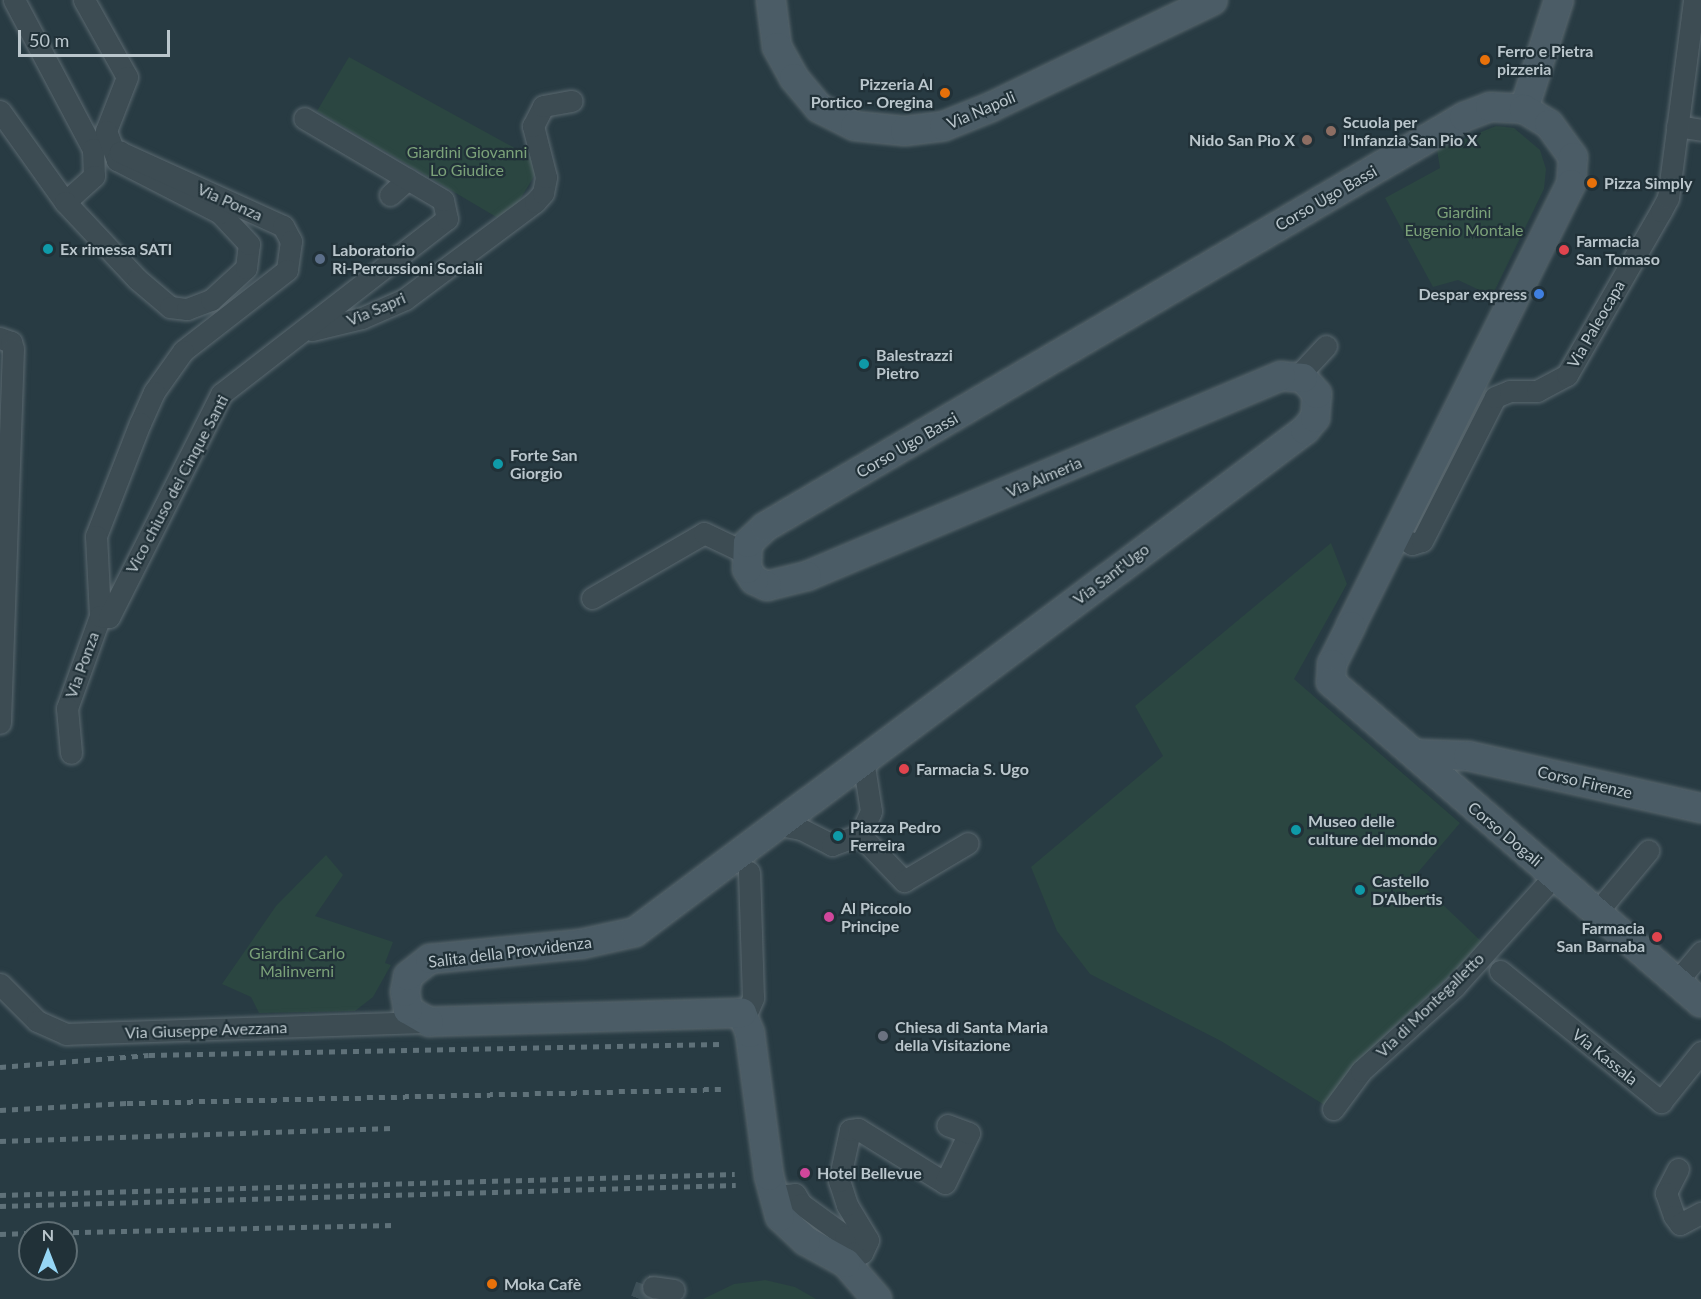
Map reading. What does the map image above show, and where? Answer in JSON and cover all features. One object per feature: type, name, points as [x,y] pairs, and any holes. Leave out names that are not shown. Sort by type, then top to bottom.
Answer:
[{"type":"street","points":[[14,0],[93,148],[94,176],[65,202]]},
{"type":"street","points":[[84,0],[126,80],[106,131],[117,160]]},
{"type":"street","name":"Via Napoli","points":[[771,0],[777,47],[794,78],[819,108],[839,122],[855,126],[906,131],[944,126],[991,107],[1213,0]]},
{"type":"street","points":[[1524,109],[1559,0]]},
{"type":"street","name":"Via Paleocapa","points":[[1396,534],[1412,544],[1422,541],[1495,397],[1510,391],[1536,391],[1567,375],[1668,198],[1694,0]]},
{"type":"street","name":"Via Sapri","points":[[305,331],[356,320],[405,299],[535,202],[543,193],[546,177],[532,126],[543,106],[572,101]]},
{"type":"street","name":"Corso Ugo Bassi","points":[[746,553],[748,543],[765,527],[1464,117],[1490,107],[1524,109],[1549,124],[1566,144],[1574,166],[1571,184],[1332,664],[1330,679],[1335,688],[1416,754]]},
{"type":"street","name":"Via Ponza","points":[[0,111],[65,202],[137,279],[170,307],[187,309],[205,303],[246,268],[249,244],[230,220],[117,160],[116,154],[123,151],[283,226],[289,234],[291,251],[283,275],[183,351],[154,392],[96,536],[100,615],[67,708],[71,753]]},
{"type":"street","name":"Vico chiuso dei Cinque Santi","points":[[100,615],[109,616],[221,394],[447,219],[443,200],[304,118]]},
{"type":"street","points":[[1677,126],[1701,130]]},
{"type":"street","points":[[390,195],[408,179]]},
{"type":"street","points":[[0,338],[11,342],[13,349],[0,723]]},
{"type":"street","points":[[1298,376],[1326,346]]},
{"type":"street","name":"Via Almeria","points":[[746,553],[747,569],[754,580],[767,586],[790,582],[1276,378],[1298,376]]},
{"type":"street","name":"Via Sant'Ugo","points":[[863,760],[1305,430],[1315,417],[1318,398],[1311,383],[1298,376]]},
{"type":"street","points":[[592,598],[704,534],[746,553]]},
{"type":"street","name":"Corso Firenze","points":[[1416,754],[1468,756],[1701,808]]},
{"type":"street","name":"Corso Dogali","points":[[1416,754],[1433,774],[1701,1002]]},
{"type":"street","points":[[863,760],[871,811],[860,835],[832,845],[801,829],[780,825],[863,760]]},
{"type":"street","name":"Salita della Provvidenza","points":[[429,1022],[415,1017],[406,1004],[406,979],[421,963],[448,956],[581,944],[628,934],[780,825]]},
{"type":"street","points":[[860,835],[904,881],[968,843]]},
{"type":"street","points":[[1597,912],[1648,850]]},
{"type":"street","points":[[749,872],[753,998],[745,1017],[774,1196],[780,1217],[806,1241],[846,1263],[874,1295]]},
{"type":"street","name":"Via di Montegalletto","points":[[1333,1109],[1361,1071],[1455,986],[1554,876]]},
{"type":"street","points":[[1677,981],[1701,952]]},
{"type":"street","name":"Via Kassala","points":[[1500,971],[1661,1102],[1701,1052]]},
{"type":"street","name":"Via Giuseppe Avezzana","points":[[0,984],[37,1021],[66,1034],[429,1022]]},
{"type":"street","points":[[429,1022],[648,1019],[731,1011],[745,1017]]},
{"type":"street","points":[[774,1196],[795,1194],[801,1204],[845,1236],[855,1252],[865,1251],[868,1240],[847,1204],[839,1181],[853,1128],[945,1183],[969,1132],[947,1125]]},
{"type":"street","points":[[1678,1169],[1666,1193],[1674,1216],[1680,1224],[1701,1213]]},
{"type":"green space","name":"Giardini Giovanni Lo Giudice","points":[[349,57],[533,158],[536,173],[513,211],[498,218],[317,111]]},
{"type":"green space","name":"Giardini Eugenio Montale","points":[[1496,126],[1514,128],[1540,150],[1546,169],[1544,189],[1492,296],[1458,280],[1433,287],[1385,198],[1440,168],[1437,150]]},
{"type":"green space","points":[[1331,543],[1347,584],[1294,679],[1460,823],[1414,877],[1484,944],[1387,1033],[1326,1106],[1221,1041],[1090,974],[1057,931],[1031,867],[1163,756],[1135,706]]},
{"type":"green space","name":"Giardini Carlo Malinverni","points":[[326,855],[343,875],[315,916],[393,942],[385,963],[391,965],[373,997],[355,1011],[259,1013],[251,997],[222,984],[276,906]]},
{"type":"green space","points":[[765,1280],[795,1287],[816,1299],[703,1299],[734,1284]]},
{"type":"tunnel","points":[[641,1299],[646,1285],[653,1287]]},
{"type":"railway","points":[[0,1067],[149,1055],[721,1044]]},
{"type":"railway","points":[[0,1110],[127,1103],[724,1089]]},
{"type":"railway","points":[[0,1141],[393,1128]]},
{"type":"railway","points":[[0,1195],[735,1174]]},
{"type":"railway","points":[[0,1206],[736,1185]]},
{"type":"railway","points":[[78,1232],[394,1225]]},
{"type":"railway","points":[[0,1234],[18,1233]]},
{"type":"place","name":"Ferro e Pietra pizzeria","points":[[1485,60]]},
{"type":"place","name":"Pizzeria Al Portico - Oregina","points":[[945,93]]},
{"type":"place","name":"Scuola per l'Infanzia San Pio X","points":[[1331,131]]},
{"type":"place","name":"Nido San Pio X","points":[[1307,140]]},
{"type":"place","name":"Pizza Simply","points":[[1592,183]]},
{"type":"place","name":"Ex rimessa SATI","points":[[48,249]]},
{"type":"place","name":"Farmacia San Tomaso","points":[[1564,250]]},
{"type":"place","name":"Laboratorio Ri-Percussioni Sociali","points":[[320,259]]},
{"type":"place","name":"Despar express","points":[[1539,294]]},
{"type":"place","name":"Balestrazzi Pietro","points":[[864,364]]},
{"type":"place","name":"Forte San Giorgio","points":[[498,464]]},
{"type":"place","name":"Farmacia S. Ugo","points":[[904,769]]},
{"type":"place","name":"Museo delle culture del mondo","points":[[1296,830]]},
{"type":"place","name":"Piazza Pedro Ferreira","points":[[838,836]]},
{"type":"place","name":"Castello D'Albertis","points":[[1360,890]]},
{"type":"place","name":"Al Piccolo Principe","points":[[829,917]]},
{"type":"place","name":"Farmacia San Barnaba","points":[[1657,937]]},
{"type":"place","name":"Chiesa di Santa Maria della Visitazione","points":[[883,1036]]},
{"type":"place","name":"Hotel Bellevue","points":[[805,1173]]},
{"type":"place","name":"Moka Cafè","points":[[492,1284]]}]
